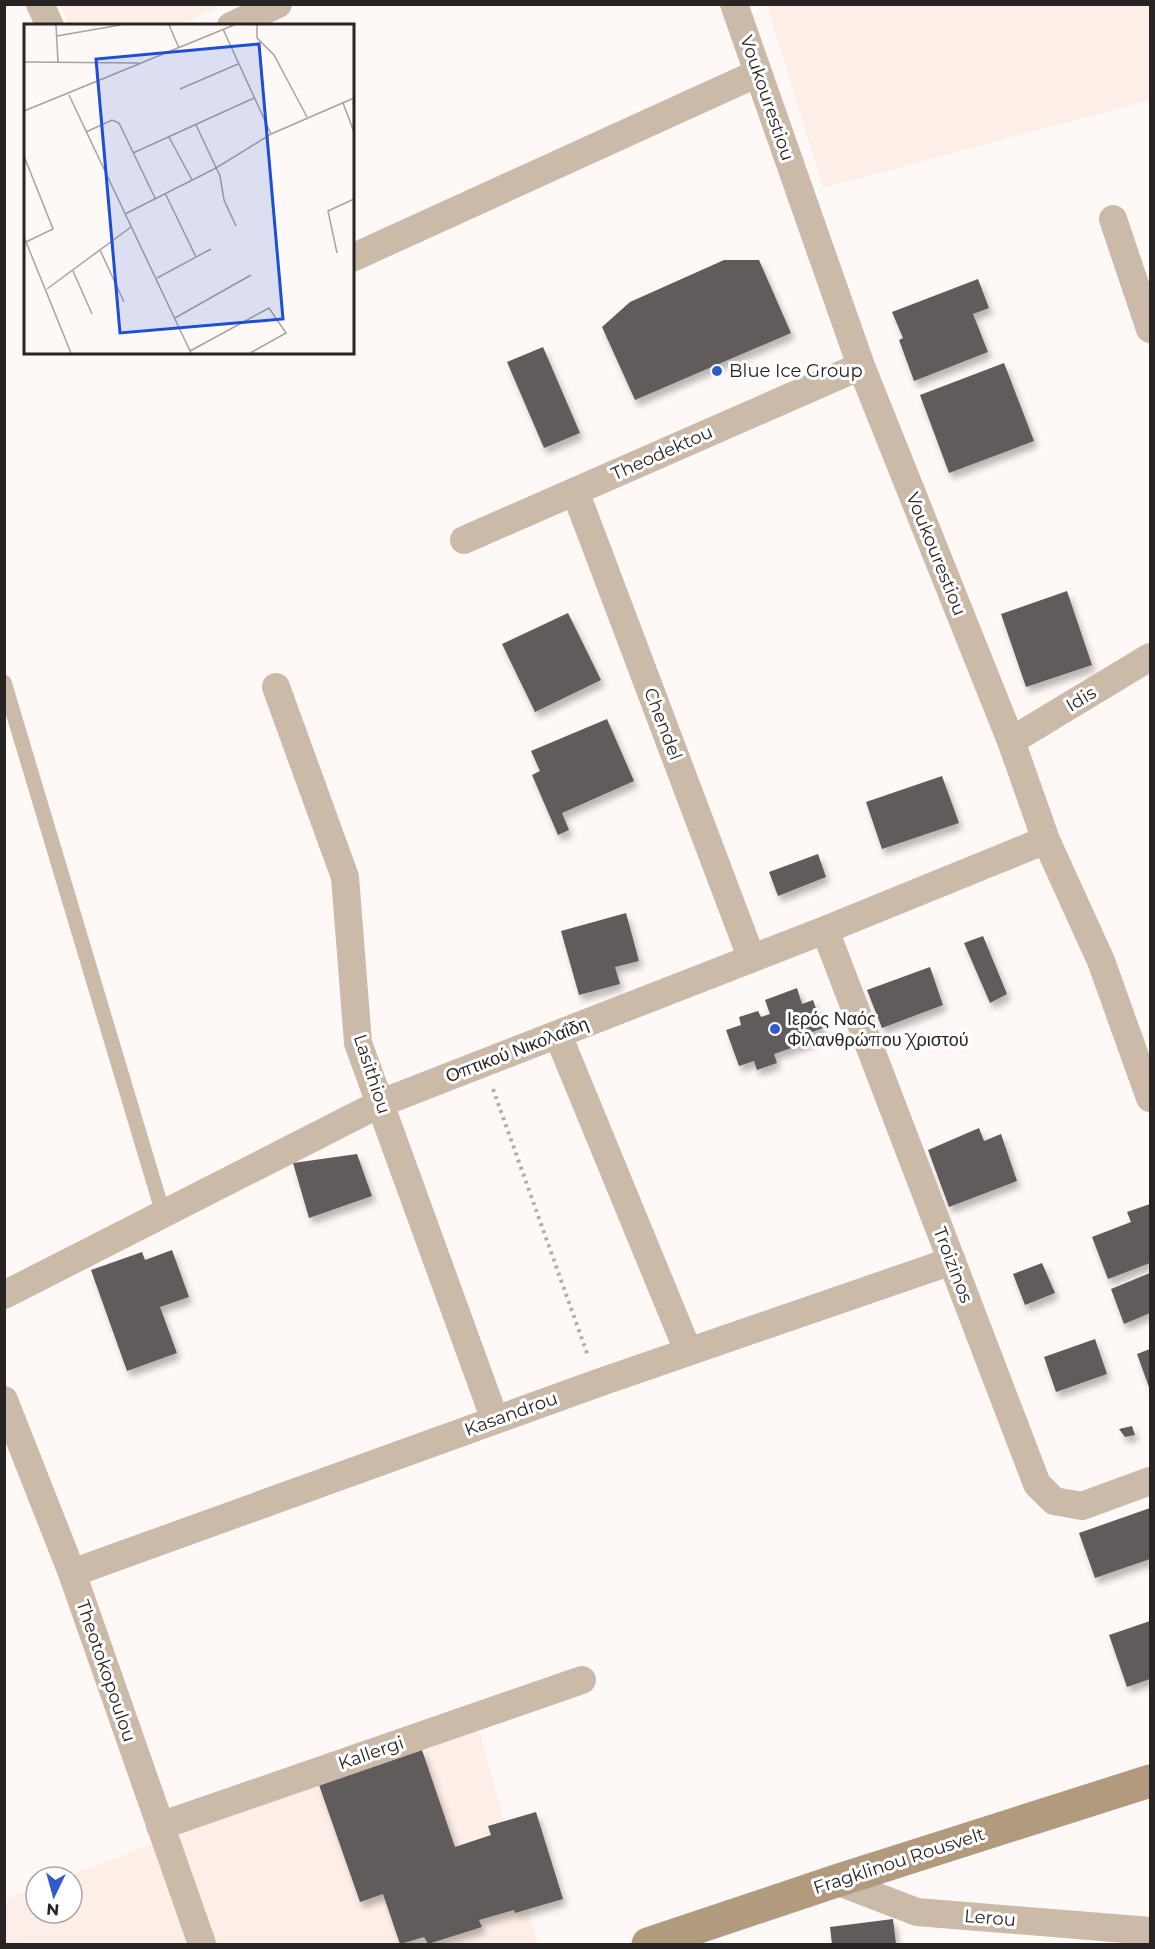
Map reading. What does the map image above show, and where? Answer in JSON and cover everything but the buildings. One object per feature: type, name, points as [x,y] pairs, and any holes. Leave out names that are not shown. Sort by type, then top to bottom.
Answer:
[{"type":"main road","name":"Fragklinou Rousvelt","points":[[648,1944],[836,1881],[1150,1781]]},
{"type":"street","points":[[40,4],[49,24]]},
{"type":"street","points":[[235,24],[278,4]]},
{"type":"street","name":"Voukourestiou","points":[[734,4],[861,366],[1011,741],[1046,840],[1101,961],[1150,1098]]},
{"type":"street","points":[[354,257],[758,73]]},
{"type":"street","points":[[1113,219],[1150,329]]},
{"type":"street","name":"Theodektou","points":[[464,540],[861,366]]},
{"type":"street","name":"Chendel","points":[[575,491],[751,957]]},
{"type":"street","name":"Idis","points":[[1011,741],[1150,657]]},
{"type":"street","name":"Lasithiou","points":[[276,687],[345,877],[358,1043],[495,1420]]},
{"type":"street","name":"Οπτικού Νικολαΐδη","points":[[4,1295],[381,1103],[825,930],[1046,840]]},
{"type":"street","name":"Troizinos","points":[[825,930],[1037,1484],[1054,1501],[1082,1506],[1150,1482]]},
{"type":"street","points":[[558,1035],[688,1351]]},
{"type":"street","name":"Kasandrou","points":[[72,1573],[688,1351],[952,1261]]},
{"type":"street","name":"Theotokopoulou","points":[[4,1400],[72,1573],[201,1944]]},
{"type":"street","name":"Kallergi","points":[[160,1826],[582,1680]]},
{"type":"street","name":"Lerou","points":[[836,1881],[917,1912],[1150,1931]]},
{"type":"lane","points":[[4,682],[163,1213]]},
{"type":"path","points":[[483,1063],[598,1383]]},
{"type":"shaded area","points":[[60,5],[224,5],[181,24],[69,24]]},
{"type":"shaded area","points":[[767,5],[1150,5],[1150,100],[823,188]]},
{"type":"shaded area","points":[[477,1722],[538,1944],[5,1944],[4,1900],[24,1892],[24,1925],[84,1925],[84,1870]]},
{"type":"place","name":"Blue Ice Group","points":[[717,371]]},
{"type":"place","name":"Ιερός Ναός Φιλανθρώπου Χριστού","points":[[775,1029]]}]
